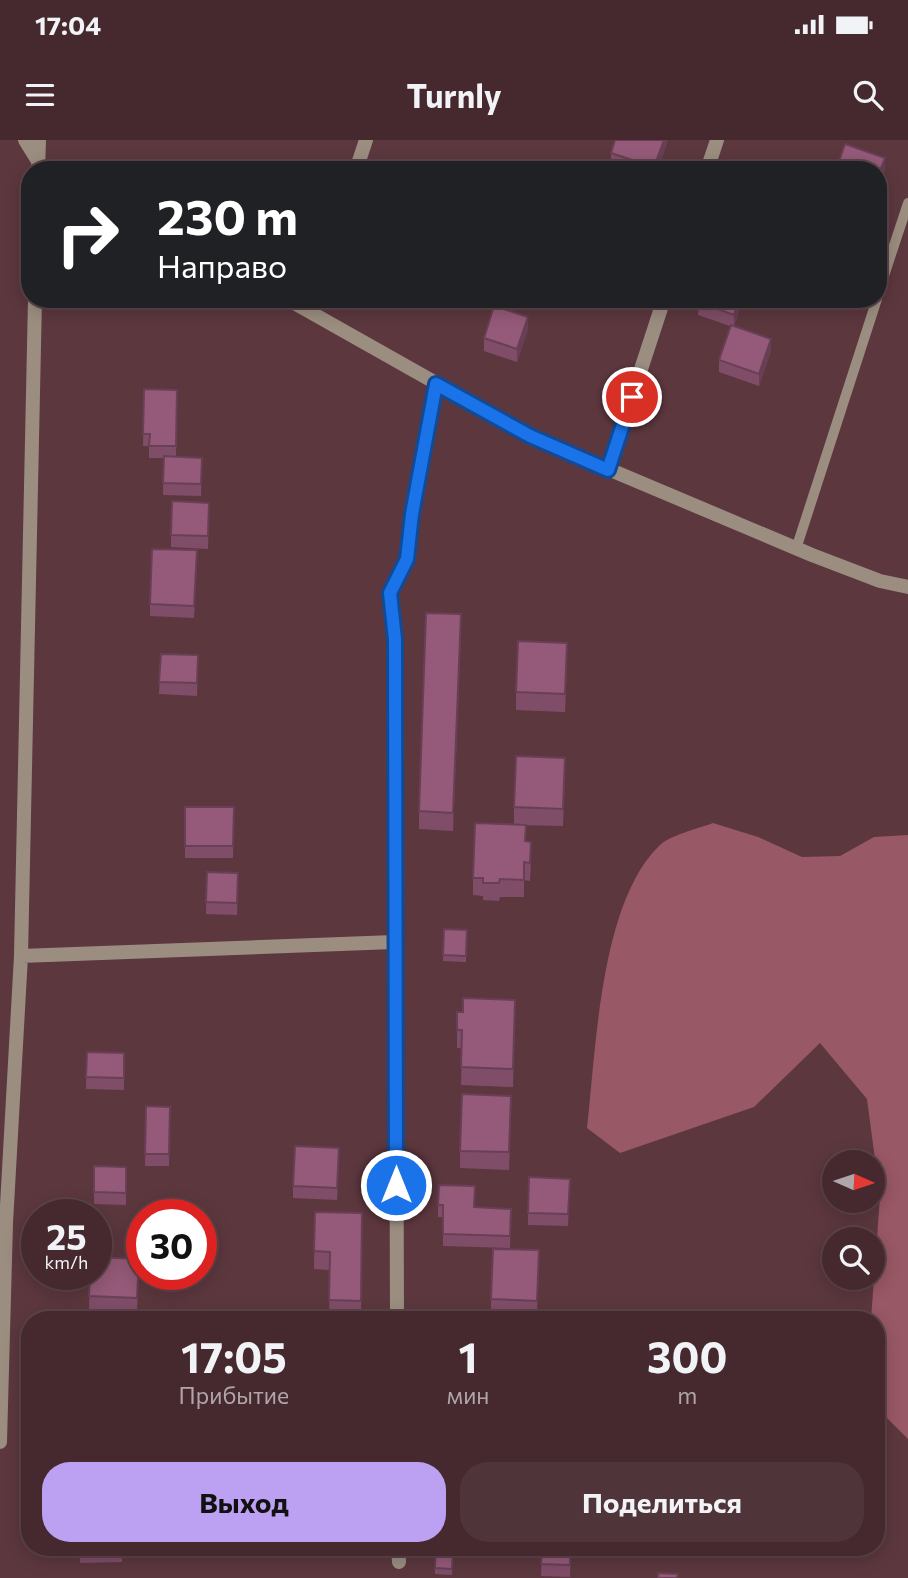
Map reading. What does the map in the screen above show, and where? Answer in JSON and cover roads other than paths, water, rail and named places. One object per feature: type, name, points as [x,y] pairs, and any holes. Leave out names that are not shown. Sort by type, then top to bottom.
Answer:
[{"type":"street","points":[[25,140],[36,161]]},
{"type":"street","points":[[38,161],[39,140]]},
{"type":"street","points":[[359,161],[366,140]]},
{"type":"street","points":[[710,161],[717,140]]},
{"type":"street","points":[[0,1442],[3,1222],[21,956],[34,308]]},
{"type":"street","points":[[316,308],[436,384],[530,436],[796,549],[880,581],[908,587]]},
{"type":"street","points":[[608,470],[661,308]]},
{"type":"street","points":[[395,639],[397,1311]]},
{"type":"street","points":[[21,956],[394,942]]},
{"type":"lane","points":[[887,267],[908,203]]},
{"type":"lane","points":[[796,549],[874,308]]},
{"type":"lane","points":[[395,639],[390,593],[407,559],[412,514],[436,384]]}]
